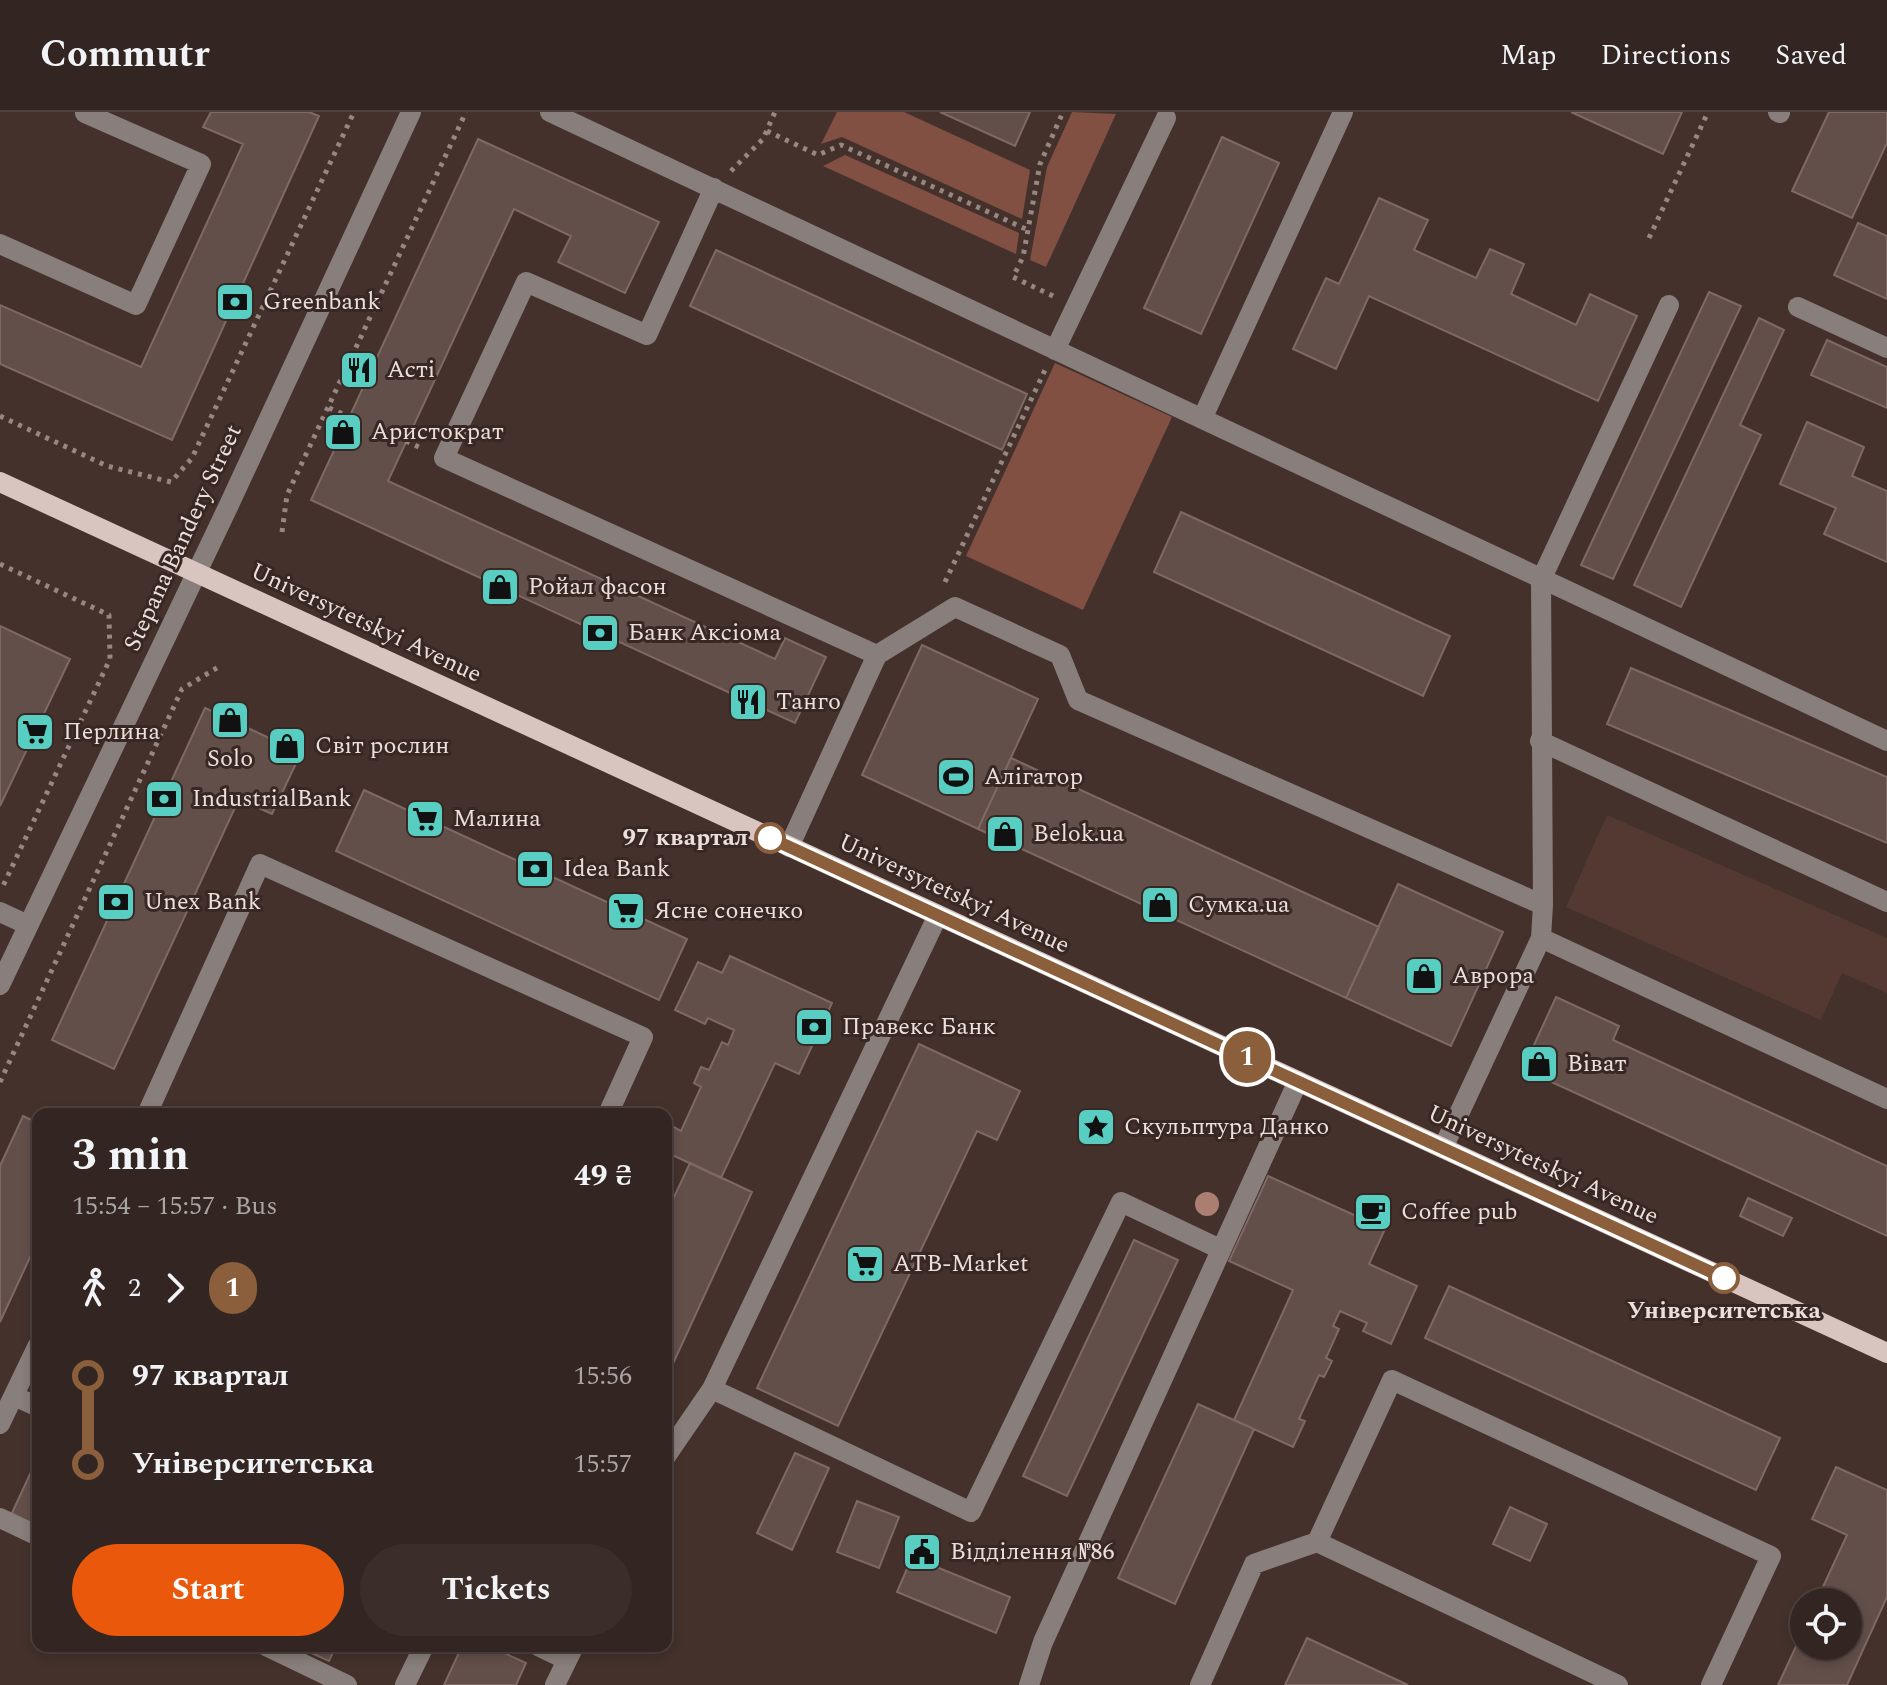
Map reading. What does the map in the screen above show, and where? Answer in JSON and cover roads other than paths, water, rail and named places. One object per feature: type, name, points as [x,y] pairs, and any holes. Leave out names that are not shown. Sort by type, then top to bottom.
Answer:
[{"type":"main road","name":"Universytetskyi Avenue","points":[[0,482],[1887,1353]]},
{"type":"street","points":[[0,244],[136,305],[201,164],[84,112]]},
{"type":"street","name":"Stepana Bandery Street","points":[[0,985],[411,112]]},
{"type":"street","points":[[550,112],[1887,741]]},
{"type":"street","points":[[1202,419],[1343,112]]},
{"type":"street","points":[[1055,350],[1166,118]]},
{"type":"street","points":[[714,188],[647,335],[526,282],[444,458],[877,655]]},
{"type":"street","points":[[1443,1148],[1541,938],[1541,580],[1669,305]]},
{"type":"street","points":[[1798,307],[1887,348]]},
{"type":"street","points":[[789,847],[877,655],[955,607],[1060,655],[1078,700],[1543,905]]},
{"type":"street","points":[[1540,741],[1887,902]]},
{"type":"street","points":[[150,1108],[260,864],[643,1037],[611,1108]]},
{"type":"street","points":[[0,912],[28,925]]},
{"type":"street","points":[[672,1447],[712,1389],[938,915]]},
{"type":"street","points":[[1541,938],[1887,1099]]},
{"type":"street","points":[[1029,1685],[1043,1642],[1298,1081]]},
{"type":"street","points":[[712,1389],[971,1512],[1121,1202],[1220,1249]]},
{"type":"street","points":[[0,1424],[32,1358]]},
{"type":"street","points":[[1317,1542],[1392,1380],[1771,1556],[1711,1685]]},
{"type":"street","points":[[14,1396],[32,1404]]},
{"type":"street","points":[[0,1518],[32,1533]]},
{"type":"street","points":[[1200,1685],[1254,1564],[1317,1542],[1618,1685]]},
{"type":"street","points":[[278,1652],[347,1685]]},
{"type":"street","points":[[405,1685],[421,1652]]},
{"type":"street","points":[[555,1685],[570,1653]]},
{"type":"place","name":"Greenbank","points":[[235,302]]},
{"type":"place","name":"Асті","points":[[359,370]]},
{"type":"place","name":"Аристократ","points":[[343,432]]},
{"type":"place","name":"Ройал фасон","points":[[500,587]]},
{"type":"place","name":"Банк Аксіома","points":[[600,633]]},
{"type":"place","name":"Танго","points":[[748,702]]},
{"type":"place","name":"Solo","points":[[230,720]]},
{"type":"place","name":"Перлина","points":[[35,732]]},
{"type":"place","name":"Світ рослин","points":[[287,746]]},
{"type":"place","name":"Алігатор","points":[[956,777]]},
{"type":"place","name":"IndustrialBank","points":[[164,799]]},
{"type":"place","name":"Малина","points":[[425,819]]},
{"type":"place","name":"Belok.ua","points":[[1005,834]]},
{"type":"place","name":"97 квартал","points":[[770,838]]},
{"type":"place","name":"Idea Bank","points":[[535,869]]},
{"type":"place","name":"Unex Bank","points":[[116,902]]},
{"type":"place","name":"Сумка.ua","points":[[1160,905]]},
{"type":"place","name":"Ясне сонечко","points":[[626,911]]},
{"type":"place","name":"Аврора","points":[[1424,976]]},
{"type":"place","name":"Правекс Банк","points":[[814,1027]]},
{"type":"place","name":"Віват","points":[[1539,1064]]},
{"type":"place","name":"Скульптура Данко","points":[[1096,1127]]},
{"type":"place","name":"Coffee pub","points":[[1373,1212]]},
{"type":"place","name":"ATB-Market","points":[[865,1264]]},
{"type":"place","name":"Університетська","points":[[1724,1278]]},
{"type":"place","name":"Відділення №86","points":[[922,1552]]}]
